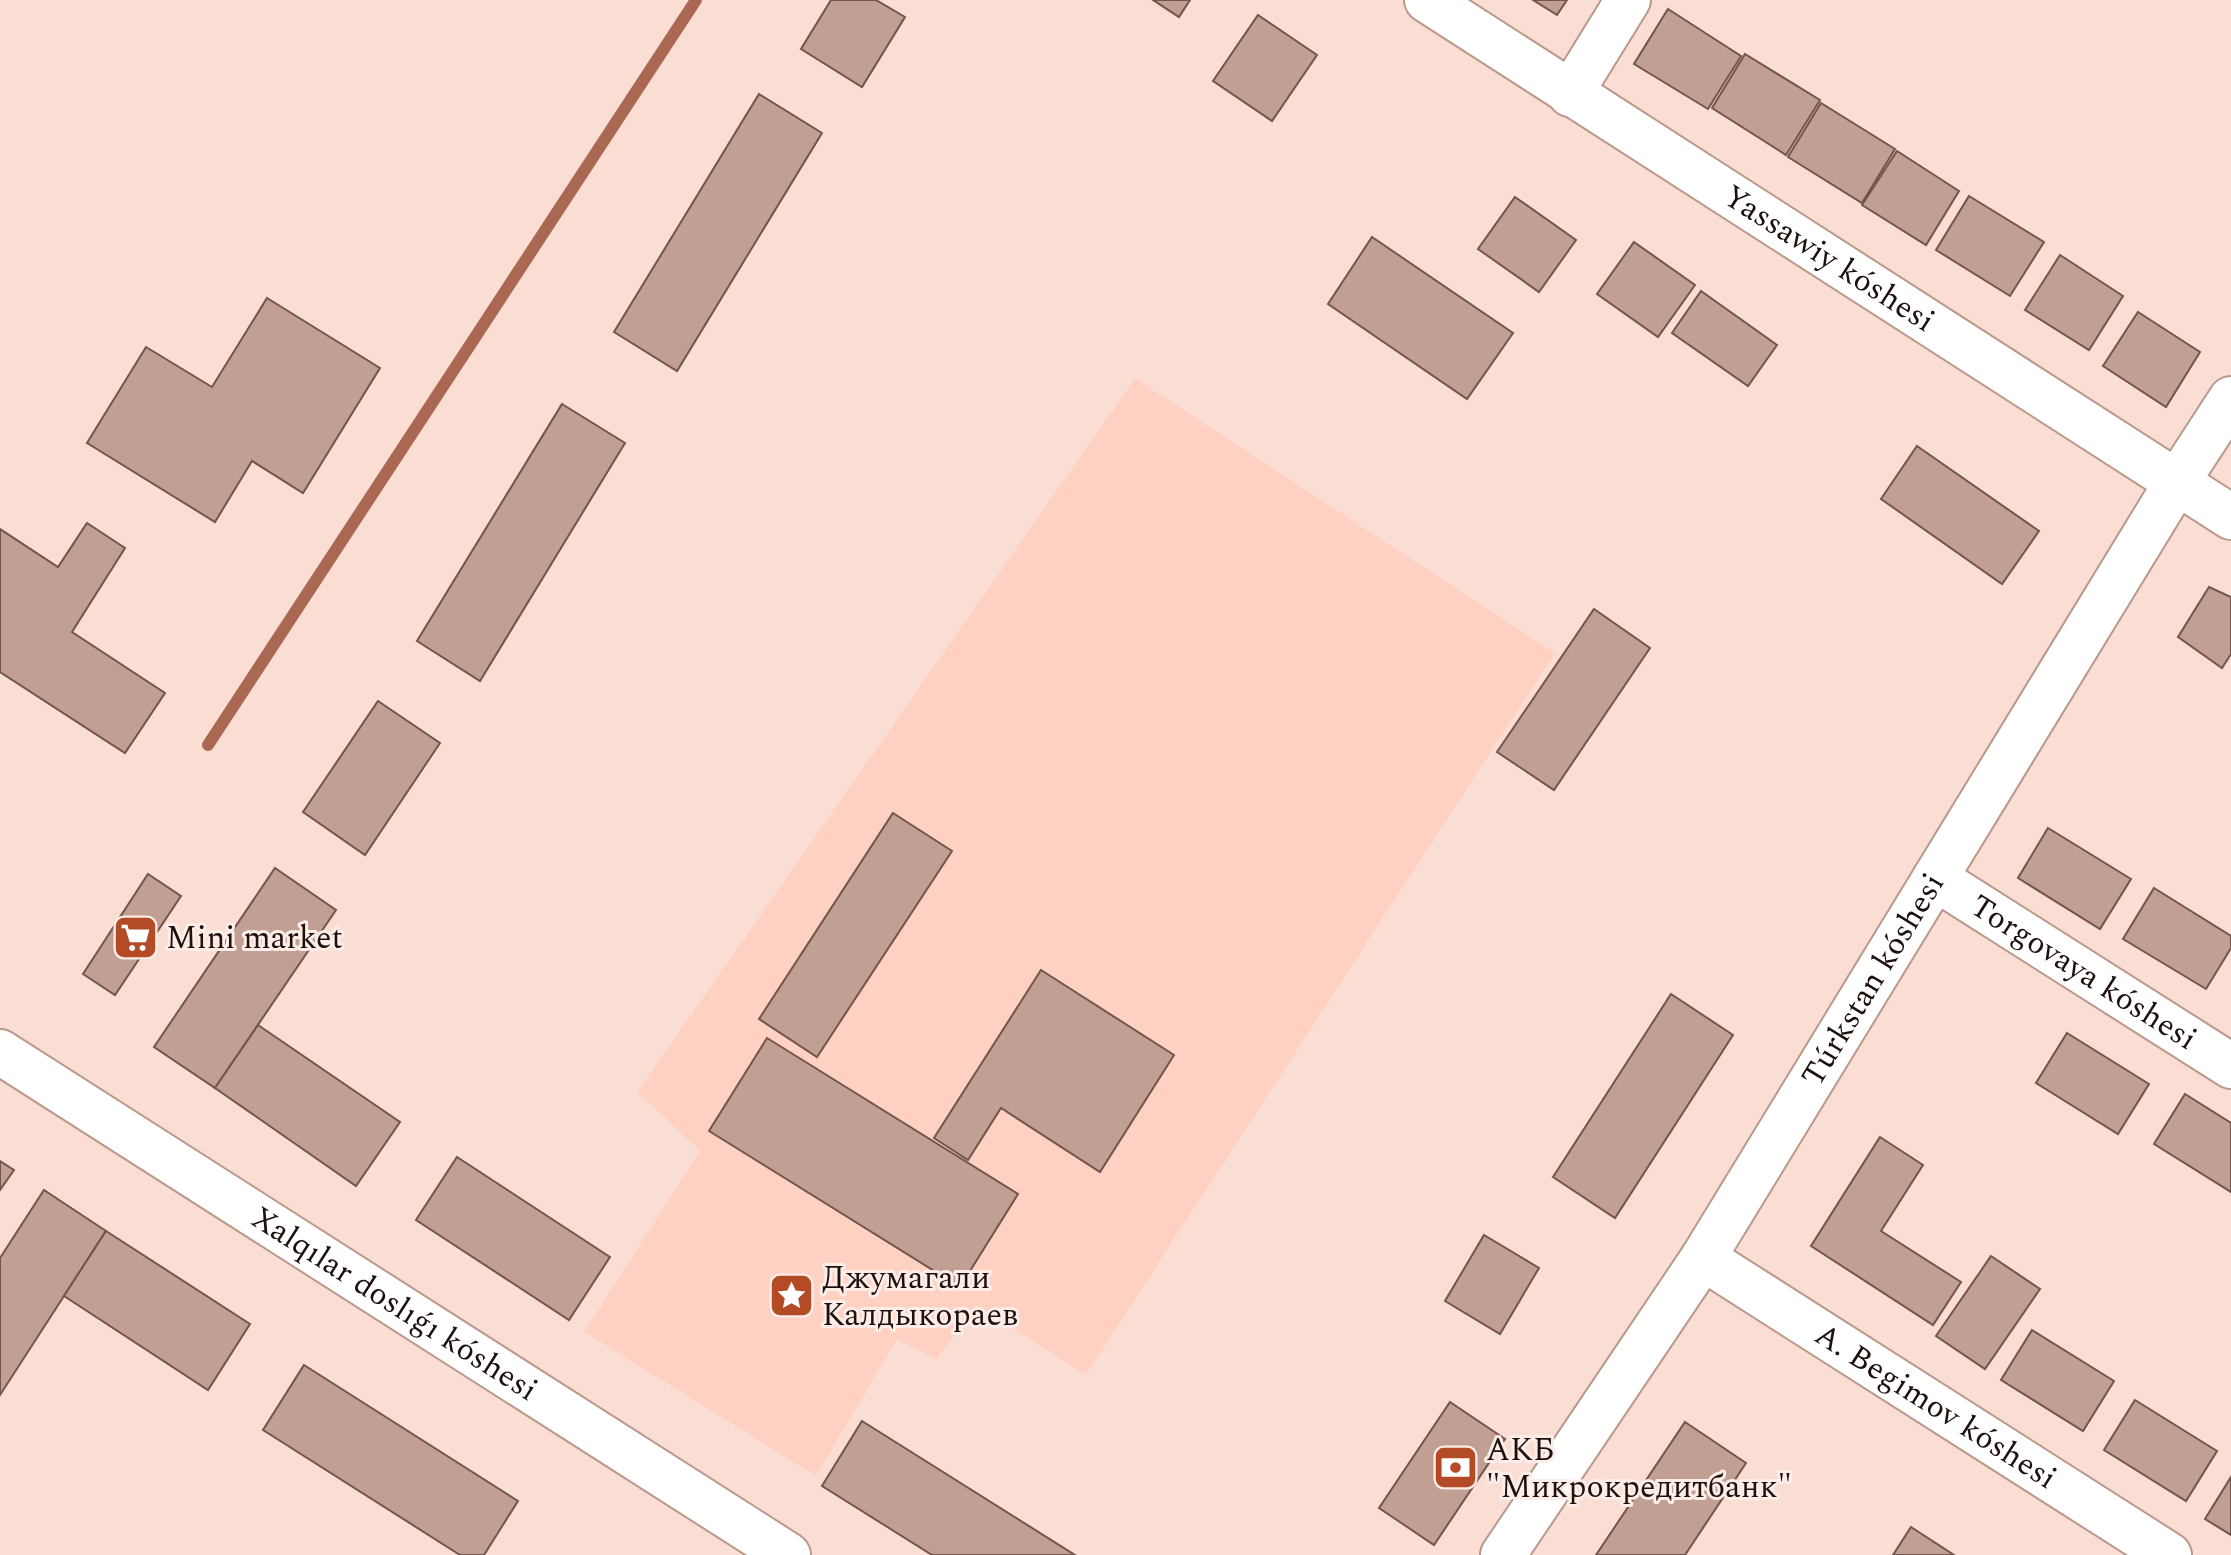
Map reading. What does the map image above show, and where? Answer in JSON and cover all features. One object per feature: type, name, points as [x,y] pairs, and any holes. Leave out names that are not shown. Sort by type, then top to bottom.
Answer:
[{"type":"street","name":"Yassawiy kóshesi","points":[[1427,0],[2231,517]]},
{"type":"street","points":[[1570,94],[1628,0]]},
{"type":"street","name":"Túrkstan kóshesi","points":[[1503,1555],[1703,1258],[2177,482],[2231,399]]},
{"type":"street","name":"Torgovaya kóshesi","points":[[1935,878],[2231,1066]]},
{"type":"street","name":"Xalqılar doslıǵı kóshesi","points":[[0,1052],[788,1555]]},
{"type":"street","name":"A. Begimov kóshesi","points":[[1703,1258],[2169,1555]]},
{"type":"shaded area","points":[[1135,378],[1555,653],[1086,1375],[977,1306],[936,1360],[897,1339],[816,1476],[584,1332],[700,1151],[637,1092]]},
{"type":"building","points":[[831,0],[876,0],[905,17],[862,87],[801,49]]},
{"type":"building","points":[[1153,0],[1190,0],[1179,17]]},
{"type":"building","points":[[1533,0],[1567,0],[1557,15]]},
{"type":"building","points":[[1668,9],[1741,56],[1708,109],[1634,64]]},
{"type":"building","points":[[1258,15],[1317,55],[1272,121],[1213,81]]},
{"type":"building","points":[[1745,54],[1820,100],[1786,155],[1712,108]]},
{"type":"building","points":[[759,94],[822,133],[677,371],[614,332]]},
{"type":"building","points":[[1821,103],[1895,149],[1862,203],[1788,157]]},
{"type":"building","points":[[1897,151],[1959,191],[1926,245],[1862,205]]},
{"type":"building","points":[[1969,196],[2044,242],[2010,296],[1936,250]]},
{"type":"building","points":[[1515,197],[1576,240],[1539,292],[1478,249]]},
{"type":"building","points":[[1372,237],[1513,333],[1467,399],[1328,304]]},
{"type":"building","points":[[1634,242],[1695,285],[1658,337],[1597,294]]},
{"type":"building","points":[[2060,255],[2123,296],[2089,350],[2025,310]]},
{"type":"building","points":[[1701,291],[1777,345],[1748,386],[1672,333]]},
{"type":"building","points":[[267,298],[380,368],[303,493],[252,461],[215,522],[87,443],[146,347],[212,387]]},
{"type":"building","points":[[2138,312],[2200,352],[2166,407],[2103,366]]},
{"type":"building","points":[[562,404],[625,443],[480,681],[417,641]]},
{"type":"building","points":[[1917,446],[2039,531],[2002,584],[1881,499]]},
{"type":"building","points":[[87,523],[125,548],[72,632],[165,693],[125,753],[0,672],[0,529],[58,567]]},
{"type":"building","points":[[2209,587],[2231,597],[2231,654],[2222,668],[2178,637]]},
{"type":"building","points":[[1594,609],[1650,648],[1554,790],[1497,752]]},
{"type":"building","points":[[378,701],[440,743],[365,855],[303,812]]},
{"type":"building","points":[[893,813],[952,851],[817,1057],[759,1019]]},
{"type":"building","points":[[2048,828],[2131,879],[2100,929],[2018,878]]},
{"type":"building","points":[[275,868],[336,910],[215,1088],[154,1047]]},
{"type":"building","points":[[148,874],[181,896],[115,995],[83,974]]},
{"type":"building","points":[[2154,888],[2231,936],[2231,948],[2206,989],[2123,939]]},
{"type":"building","points":[[1041,970],[1174,1055],[1100,1172],[1001,1108],[968,1160],[934,1138]]},
{"type":"building","points":[[1671,994],[1733,1035],[1615,1218],[1553,1177]]},
{"type":"building","points":[[258,1025],[400,1122],[356,1186],[215,1088]]},
{"type":"building","points":[[2067,1033],[2149,1084],[2118,1134],[2036,1083]]},
{"type":"building","points":[[767,1038],[1018,1194],[960,1287],[709,1131]]},
{"type":"building","points":[[2185,1094],[2231,1123],[2231,1192],[2154,1144]]},
{"type":"building","points":[[1880,1137],[1923,1165],[1881,1231],[1961,1282],[1933,1325],[1811,1246]]},
{"type":"building","points":[[457,1157],[610,1257],[569,1320],[416,1220]]},
{"type":"building","points":[[0,1161],[14,1170],[0,1190]]},
{"type":"building","points":[[44,1190],[106,1231],[0,1395],[0,1258]]},
{"type":"building","points":[[106,1231],[250,1324],[208,1390],[64,1296]]},
{"type":"building","points":[[1484,1235],[1539,1268],[1500,1334],[1445,1301]]},
{"type":"building","points":[[1991,1256],[2040,1289],[1985,1369],[1936,1336]]},
{"type":"building","points":[[2032,1330],[2114,1381],[2083,1431],[2001,1380]]},
{"type":"building","points":[[304,1365],[518,1501],[484,1555],[460,1555],[263,1430]]},
{"type":"building","points":[[2135,1400],[2217,1451],[2186,1501],[2104,1450]]},
{"type":"building","points":[[1450,1402],[1505,1439],[1434,1545],[1379,1508]]},
{"type":"building","points":[[862,1421],[1075,1555],[932,1555],[822,1486]]},
{"type":"building","points":[[1685,1422],[1746,1463],[1685,1555],[1596,1555]]},
{"type":"building","points":[[2231,1477],[2231,1535],[2205,1519]]},
{"type":"building","points":[[1911,1527],[1954,1555],[1893,1555]]},
{"type":"waterway","points":[[208,745],[696,0]]},
{"type":"place","name":"Mini market","points":[[135,938]]},
{"type":"place","name":"Джумагали Калдыкораев","points":[[791,1296]]},
{"type":"place","name":"АКБ \"Микрокредитбанк\"","points":[[1455,1468]]}]
